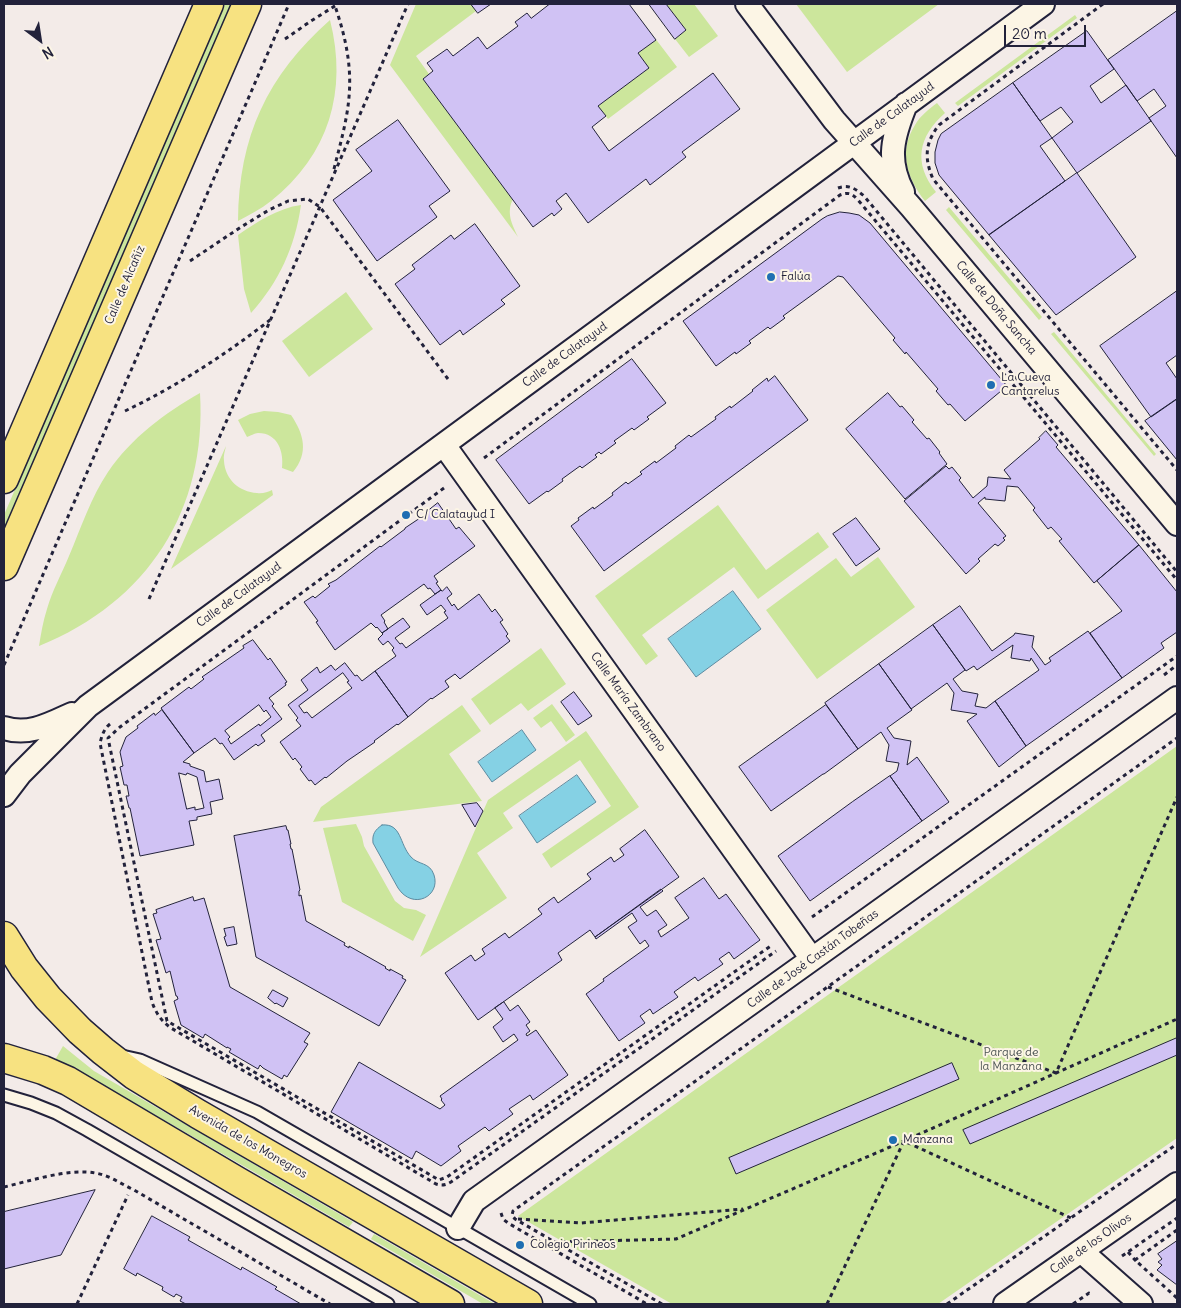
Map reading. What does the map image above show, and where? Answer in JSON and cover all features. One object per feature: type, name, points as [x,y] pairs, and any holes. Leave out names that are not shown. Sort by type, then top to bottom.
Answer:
[{"type":"main road","points":[[4,479],[209,4]]},
{"type":"main road","name":"Calle de Alcañiz","points":[[4,566],[247,4]]},
{"type":"main road","name":"Avenida de los Monegros","points":[[4,936],[24,968],[48,998],[80,1031],[134,1075],[198,1114],[528,1304]]},
{"type":"main road","points":[[4,1058],[68,1080],[237,1181],[450,1304]]},
{"type":"street","name":"Calle de Doña Sancha","points":[[747,4],[834,120],[911,206],[1177,524]]},
{"type":"street","name":"Calle de Calatayud","points":[[4,795],[20,774],[88,706],[1042,4]]},
{"type":"street","name":"Calle de Doña Sancha","points":[[906,104],[896,132],[892,155],[898,183],[911,206]]},
{"type":"street","name":"Calle María Zambrano","points":[[444,445],[812,959]]},
{"type":"street","name":"Calle de José Castán Tobeñas","points":[[458,1228],[474,1201],[1177,698]]},
{"type":"street","name":"Calle de Calatayud","points":[[4,728],[16,731],[31,731],[88,706]]},
{"type":"street","name":"Calle de los Olivos","points":[[1005,1304],[1177,1184]]},
{"type":"street","points":[[1082,1251],[1141,1304]]},
{"type":"lane","points":[[103,1051],[140,1060],[257,1112],[590,1304]]},
{"type":"lane","points":[[4,1095],[56,1113],[388,1304]]},
{"type":"path","points":[[4,665],[289,4]]},
{"type":"path","points":[[149,599],[408,4]]},
{"type":"path","points":[[1103,4],[939,125],[929,142],[927,161],[933,179],[1177,470]]},
{"type":"path","points":[[285,40],[336,5],[348,51],[350,74],[346,120],[332,178]]},
{"type":"path","points":[[834,190],[850,187],[858,190],[864,196],[1177,572]]},
{"type":"path","points":[[482,459],[840,195],[850,193],[864,206],[1177,580]]},
{"type":"path","points":[[190,261],[269,210],[288,201],[308,199],[320,207],[448,379]]},
{"type":"path","points":[[125,410],[153,398],[186,379],[218,359],[271,319]]},
{"type":"path","points":[[450,483],[128,721],[108,738],[167,1021],[439,1180],[446,1178],[794,934]]},
{"type":"path","points":[[114,720],[106,728],[100,743],[152,1002],[159,1017],[171,1028],[436,1184],[441,1185],[451,1182],[1177,656]]},
{"type":"path","points":[[1161,677],[1177,665]]},
{"type":"path","points":[[662,1304],[515,1219],[512,1215],[513,1211],[1177,738]]},
{"type":"path","points":[[1056,1073],[1177,797]]},
{"type":"path","points":[[828,987],[1056,1073]]},
{"type":"path","points":[[554,1242],[676,1239],[904,1141],[1177,1019]]},
{"type":"path","points":[[904,1141],[1070,1218]]},
{"type":"path","points":[[827,1304],[904,1141]]},
{"type":"path","points":[[947,1304],[1177,1144]]},
{"type":"path","points":[[4,1187],[69,1172],[95,1173],[107,1176],[330,1304]]},
{"type":"path","points":[[78,1304],[128,1195]]},
{"type":"path","points":[[515,1219],[581,1223],[746,1209]]},
{"type":"path","points":[[500,1210],[501,1216],[508,1223],[647,1304]]},
{"type":"path","points":[[1177,1230],[1135,1260],[1177,1298]]},
{"type":"path","points":[[1073,1304],[1089,1293],[1095,1298]]},
{"type":"green space","points":[[224,4],[231,4],[4,530],[4,515]]},
{"type":"green space","points":[[416,4],[471,4],[476,11],[416,56],[429,74],[423,79],[513,199],[510,214],[518,237],[390,65]]},
{"type":"green space","points":[[629,4],[677,67],[608,119],[598,106],[649,68],[638,53],[656,40]]},
{"type":"green space","points":[[666,4],[694,4],[718,36],[689,57],[675,39],[686,30]]},
{"type":"green space","points":[[796,4],[939,4],[847,72]]},
{"type":"green space","points":[[1075,15],[1077,18],[958,106],[955,103]]},
{"type":"green space","points":[[330,20],[337,72],[335,96],[329,120],[320,142],[307,163],[291,183],[267,204],[238,221],[244,162],[251,135],[261,110],[273,86],[289,63]]},
{"type":"green space","points":[[937,103],[945,113],[929,131],[922,151],[924,171],[936,192],[925,201],[909,174],[906,155],[907,145],[917,122]]},
{"type":"green space","points":[[301,205],[295,235],[278,276],[251,313],[244,289],[238,235],[276,212]]},
{"type":"green space","points":[[949,207],[1042,317],[1039,320],[946,210]]},
{"type":"green space","points":[[346,292],[373,329],[309,377],[282,341]]},
{"type":"green space","points":[[1054,332],[1156,454],[1154,456],[1051,334]]},
{"type":"green space","points":[[200,393],[200,436],[193,476],[181,513],[163,547],[140,577],[111,604],[78,627],[39,646],[44,618],[52,596],[91,502],[108,472],[138,437],[174,409]]},
{"type":"green space","points":[[264,411],[291,415],[299,429],[302,436],[303,451],[298,465],[293,472],[282,468],[281,450],[275,440],[270,436],[258,433],[247,437],[238,420],[250,414]]},
{"type":"green space","points":[[226,446],[225,468],[230,479],[244,490],[261,493],[272,490],[273,495],[171,569]]},
{"type":"green space","points":[[718,505],[766,570],[818,532],[829,547],[758,599],[734,567],[642,635],[658,656],[646,665],[595,596]]},
{"type":"green space","points":[[878,557],[915,607],[817,679],[766,610],[836,558],[851,577]]},
{"type":"green space","points":[[541,648],[566,684],[528,711],[521,703],[490,725],[471,699]]},
{"type":"green space","points":[[552,704],[575,735],[566,742],[551,721],[541,728],[533,718]]},
{"type":"green space","points":[[462,705],[481,731],[449,754],[482,801],[313,822],[321,807]]},
{"type":"green space","points":[[586,731],[639,807],[551,868],[542,854],[611,806],[580,760],[503,813],[513,828],[477,853],[507,898],[420,957],[488,800]]},
{"type":"green space","name":"Parque de la Manzana","points":[[1177,746],[1177,1138],[938,1304],[672,1304],[518,1216]]},
{"type":"green space","points":[[356,824],[364,846],[395,901],[404,908],[416,910],[426,915],[413,941],[342,902],[323,828]]},
{"type":"green space","points":[[63,1046],[94,1071],[353,1222],[349,1227],[74,1068],[55,1060]]},
{"type":"green space","points":[[374,1234],[495,1304],[483,1304],[371,1239]]},
{"type":"water","points":[[733,591],[761,629],[696,677],[668,639]]},
{"type":"water","points":[[522,730],[536,750],[492,782],[478,762]]},
{"type":"water","points":[[577,775],[596,802],[537,843],[519,816]]},
{"type":"water","points":[[382,825],[393,827],[400,835],[411,857],[432,871],[435,883],[430,894],[424,898],[418,900],[411,899],[398,888],[373,843],[374,832]]},
{"type":"building","points":[[471,4],[491,4],[478,13]]},
{"type":"building","points":[[550,4],[629,4],[656,40],[638,53],[649,68],[598,106],[606,116],[592,127],[609,151],[713,73],[740,109],[682,152],[686,157],[650,185],[646,179],[588,223],[566,193],[556,201],[562,209],[554,216],[552,213],[533,227],[423,79],[433,71],[427,63],[447,49],[453,56],[478,37],[487,49],[518,26],[515,22],[527,13],[531,18]]},
{"type":"building","points":[[649,4],[666,4],[686,30],[675,39]]},
{"type":"building","points":[[1177,11],[1177,158],[1149,118],[1166,106],[1154,89],[1137,101],[1108,60]]},
{"type":"building","points":[[1087,31],[1114,69],[1090,86],[1101,103],[1126,85],[1151,121],[1077,173],[1052,138],[1073,122],[1061,107],[1040,121],[1013,83]]},
{"type":"building","points":[[1013,83],[1052,138],[1040,146],[1065,181],[989,235],[939,175],[935,163],[935,152],[941,134]]},
{"type":"building","points":[[398,120],[450,191],[429,206],[437,217],[377,261],[333,200],[372,171],[356,150]]},
{"type":"building","points":[[1077,173],[1136,257],[1056,315],[989,235]]},
{"type":"building","points":[[840,212],[859,215],[870,223],[1007,386],[965,421],[936,391],[938,389],[893,340],[895,338],[843,277],[838,276],[783,316],[785,318],[770,329],[768,327],[749,341],[751,343],[716,366],[683,321],[822,219]]},
{"type":"building","points":[[475,224],[520,286],[501,300],[505,304],[463,335],[460,330],[440,345],[395,284],[415,269],[412,265],[451,235],[454,239]]},
{"type":"building","points":[[1177,291],[1177,355],[1166,363],[1177,379],[1177,399],[1151,417],[1100,346]]},
{"type":"building","points":[[632,359],[666,403],[647,417],[649,419],[634,430],[632,428],[614,441],[616,443],[601,454],[599,452],[595,455],[597,457],[582,468],[580,466],[562,479],[563,481],[529,504],[496,460]]},
{"type":"building","points":[[775,376],[808,420],[604,571],[571,526],[579,520],[578,518],[613,495],[612,493],[626,482],[628,484],[642,474],[640,472],[676,448],[675,446],[689,435],[691,437],[716,419],[715,417],[730,406],[731,408],[767,378],[768,381]]},
{"type":"building","points":[[888,393],[914,420],[912,422],[927,439],[929,438],[947,464],[905,499],[846,429]]},
{"type":"building","points":[[1177,399],[1177,460],[1145,421]]},
{"type":"building","points":[[1046,431],[1058,445],[1056,447],[1139,545],[1094,583],[1059,541],[1062,539],[1051,527],[1048,529],[1033,510],[1035,508],[1018,487],[1007,486],[1005,501],[985,499],[985,497],[978,503],[1006,536],[1003,538],[1005,540],[998,546],[995,544],[978,559],[980,561],[966,574],[904,501],[946,466],[949,469],[952,467],[973,498],[987,486],[988,477],[1011,479],[1004,470],[1040,439]]},
{"type":"building","points":[[438,503],[456,529],[459,527],[475,546],[434,576],[441,590],[435,594],[424,584],[381,615],[388,629],[382,633],[371,623],[335,650],[304,602],[313,596],[315,598],[330,586],[328,584],[429,512]]},
{"type":"building","points":[[856,518],[880,549],[856,566],[833,534]]},
{"type":"building","points":[[1139,545],[1177,592],[1177,632],[1161,643],[1164,648],[1122,678],[1090,633],[1122,611],[1097,581]]},
{"type":"building","points":[[447,587],[452,594],[447,598],[452,606],[454,604],[458,610],[479,594],[492,612],[495,609],[503,620],[500,622],[510,641],[460,679],[455,674],[445,681],[449,687],[431,698],[408,717],[375,671],[396,656],[392,650],[394,648],[388,641],[383,645],[378,639],[382,633],[403,618],[410,627],[395,638],[406,648],[448,618],[444,612],[446,611],[441,605],[427,615],[420,605]]},
{"type":"building","points":[[960,606],[992,651],[1015,633],[1034,636],[1032,647],[1045,665],[1051,661],[1049,658],[1088,631],[1122,678],[1026,746],[995,701],[1039,670],[1031,658],[1030,661],[1011,658],[1013,645],[977,670],[974,666],[966,671],[933,625]]},
{"type":"building","points":[[933,625],[965,670],[953,679],[962,691],[978,694],[975,706],[986,708],[995,701],[1026,746],[999,767],[967,721],[977,714],[951,710],[954,693],[947,683],[911,709],[879,664]]},
{"type":"building","points":[[253,640],[268,660],[270,658],[287,682],[285,683],[286,685],[269,698],[274,704],[272,706],[282,719],[261,735],[265,741],[258,746],[256,744],[234,760],[222,743],[220,744],[215,738],[194,753],[161,708],[189,687],[191,689],[204,679],[202,677],[244,648],[243,646]],"holes":[[[259,705],[264,712],[266,710],[271,717],[231,744],[228,739],[230,737],[225,731]]]},
{"type":"building","points":[[345,663],[355,676],[357,675],[362,681],[375,671],[408,717],[315,785],[311,780],[309,781],[300,769],[302,767],[295,758],[293,760],[280,742],[301,726],[296,720],[298,718],[288,705],[308,690],[301,680],[317,667],[320,673],[331,665],[335,670]],"holes":[[[343,673],[349,681],[347,682],[352,688],[312,718],[307,712],[304,713],[299,706]]]},
{"type":"building","points":[[879,664],[912,710],[887,728],[894,738],[911,741],[907,765],[917,757],[949,802],[922,821],[890,776],[897,771],[899,763],[886,761],[889,745],[881,732],[858,749],[825,703]]},
{"type":"building","points":[[574,692],[592,716],[578,725],[561,702]]},
{"type":"building","points":[[826,705],[858,749],[771,811],[739,767]]},
{"type":"building","points":[[162,710],[194,753],[183,762],[204,771],[206,782],[219,779],[223,799],[210,802],[212,814],[189,821],[194,845],[140,856],[126,796],[129,796],[127,785],[124,785],[120,767],[123,766],[120,752],[126,737],[154,713],[155,715]],"holes":[[[179,773],[186,775],[187,773],[197,777],[204,808],[195,810],[195,807],[187,809]]]},
{"type":"building","points":[[890,776],[922,821],[810,901],[778,856]]},
{"type":"building","points":[[477,803],[483,811],[475,827],[462,805]]},
{"type":"building","points":[[286,826],[300,890],[299,896],[301,895],[306,921],[345,943],[344,945],[349,948],[349,946],[390,971],[390,969],[403,976],[402,978],[406,980],[379,1026],[256,957],[234,836]]},
{"type":"building","points":[[645,830],[679,877],[595,937],[590,930],[558,953],[562,960],[478,1020],[445,973],[471,955],[475,961],[485,954],[482,949],[505,933],[509,938],[542,914],[538,909],[554,897],[558,903],[591,879],[587,874],[611,857],[614,862],[624,855],[620,849]]},
{"type":"building","points":[[704,878],[719,899],[726,894],[760,940],[734,959],[729,952],[719,959],[723,964],[698,981],[695,977],[674,992],[678,997],[653,1014],[650,1009],[640,1016],[645,1023],[619,1041],[586,994],[604,981],[603,979],[649,946],[645,940],[640,944],[628,927],[637,921],[632,913],[596,939],[595,937],[661,889],[663,891],[640,907],[647,916],[656,910],[667,925],[658,931],[661,937],[689,918],[675,898]]},
{"type":"building","points":[[193,897],[194,901],[204,898],[230,987],[310,1033],[304,1042],[308,1044],[287,1077],[284,1075],[282,1079],[260,1065],[258,1069],[229,1052],[231,1049],[205,1034],[203,1038],[181,1025],[174,1001],[178,999],[170,971],[166,973],[156,940],[161,939],[153,914],[157,913],[156,910]]},
{"type":"building","points":[[234,927],[237,944],[227,946],[224,929]]},
{"type":"building","points":[[273,990],[288,998],[283,1007],[275,1004],[268,998]]},
{"type":"building","points":[[504,1002],[510,1011],[518,1005],[530,1022],[526,1025],[530,1031],[526,1034],[527,1036],[536,1030],[568,1075],[533,1100],[530,1095],[509,1109],[513,1114],[489,1131],[485,1127],[458,1146],[461,1151],[441,1166],[416,1151],[412,1159],[331,1112],[359,1062],[440,1109],[445,1105],[440,1096],[518,1040],[514,1034],[503,1042],[493,1027],[503,1019],[495,1008]]},
{"type":"building","points":[[1177,1038],[1177,1055],[970,1144],[963,1130]]},
{"type":"building","points":[[952,1063],[959,1079],[736,1174],[729,1158]]},
{"type":"building","points":[[95,1190],[61,1255],[4,1269],[4,1212]]},
{"type":"building","points":[[152,1216],[190,1237],[188,1240],[241,1270],[242,1267],[277,1287],[275,1289],[301,1304],[186,1304],[180,1301],[182,1297],[176,1294],[174,1297],[162,1290],[163,1287],[137,1273],[136,1276],[124,1269]]},
{"type":"building","points":[[1177,1241],[1177,1285],[1157,1270],[1162,1265],[1158,1262],[1162,1259],[1158,1254]]},
{"type":"place","name":"Falúa","points":[[771,277]]},
{"type":"place","name":"La Cueva Cantarelus","points":[[991,385]]},
{"type":"place","name":"C/ Calatayud I","points":[[406,515]]},
{"type":"place","name":"Manzana","points":[[893,1140]]},
{"type":"place","name":"Colegio Pirineos","points":[[520,1245]]}]
